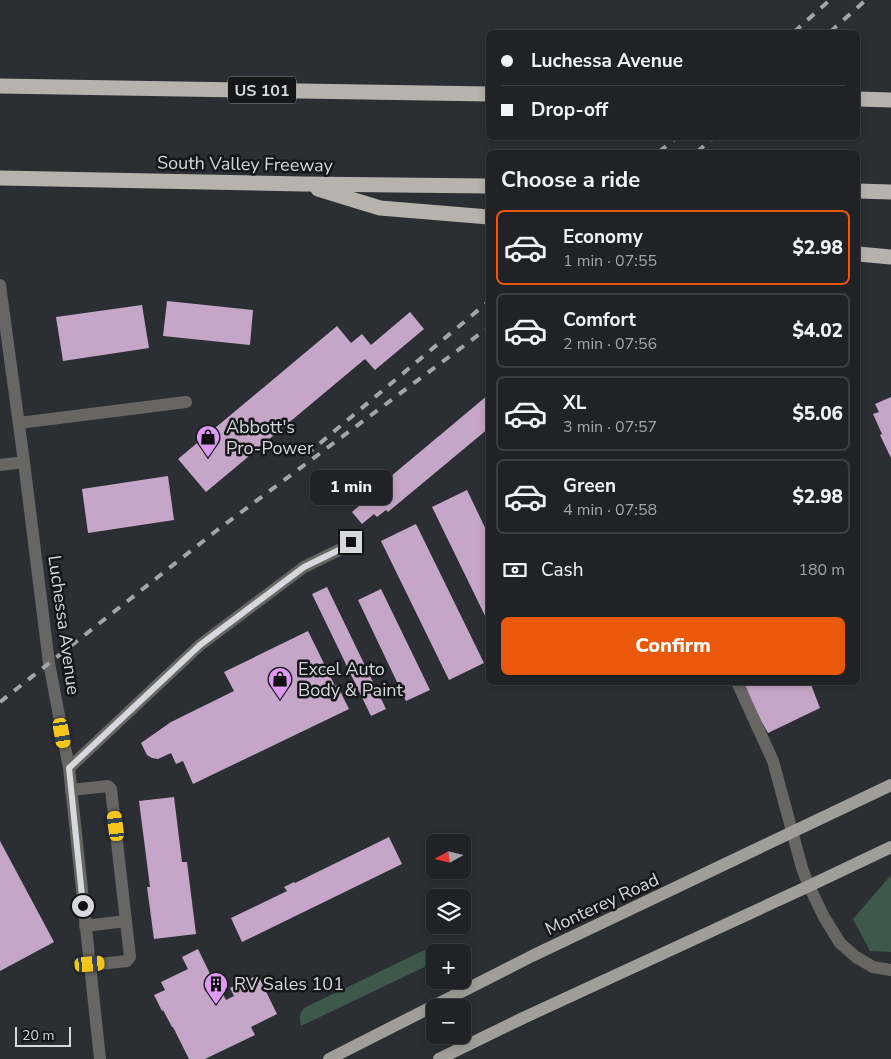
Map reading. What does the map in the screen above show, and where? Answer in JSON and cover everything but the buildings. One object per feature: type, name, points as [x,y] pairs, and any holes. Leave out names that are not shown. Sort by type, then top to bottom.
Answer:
[{"type":"highway","name":"US 101","points":[[0,86],[486,94]]},
{"type":"highway","points":[[860,99],[886,100]]},
{"type":"highway","name":"South Valley Freeway","points":[[0,178],[486,186]]},
{"type":"highway","points":[[302,184],[380,208],[486,217]]},
{"type":"highway","points":[[860,191],[891,192]]},
{"type":"highway","points":[[860,254],[891,258]]},
{"type":"main road","name":"Monterey Road","points":[[329,1059],[524,960],[891,785]]},
{"type":"main road","points":[[439,1059],[891,847]]},
{"type":"street","name":"Luchessa Avenue","points":[[0,285],[50,663],[69,768],[100,1059]]},
{"type":"street","points":[[19,423],[186,402]]},
{"type":"street","points":[[0,465],[24,462]]},
{"type":"street","points":[[69,768],[200,645],[304,567],[351,542]]},
{"type":"street","points":[[738,685],[773,761],[802,868],[824,917],[840,943],[856,958],[873,967],[891,970]]},
{"type":"street","points":[[71,790],[108,786],[111,789],[130,957],[127,961],[90,964]]},
{"type":"street","points":[[85,926],[126,921]]},
{"type":"green space","points":[[891,875],[891,952],[870,951],[853,919]]},
{"type":"green space","points":[[426,949],[426,966],[301,1026],[300,1015],[306,1007]]},
{"type":"railway","points":[[796,30],[830,0]]},
{"type":"railway","points":[[832,30],[866,0]]},
{"type":"railway","points":[[661,150],[674,140]]},
{"type":"railway","points":[[699,150],[711,140]]},
{"type":"railway","points":[[306,455],[486,304]]},
{"type":"railway","points":[[0,702],[216,531],[486,329]]},
{"type":"place","name":"Abbott's Pro-Power","points":[[208,458]]},
{"type":"place","name":"Excel Auto Body & Paint","points":[[280,700]]},
{"type":"place","name":"RV Sales 101","points":[[216,1005]]},
{"type":"route","points":[[83,906],[69,768],[200,645],[304,567],[351,542]]}]
